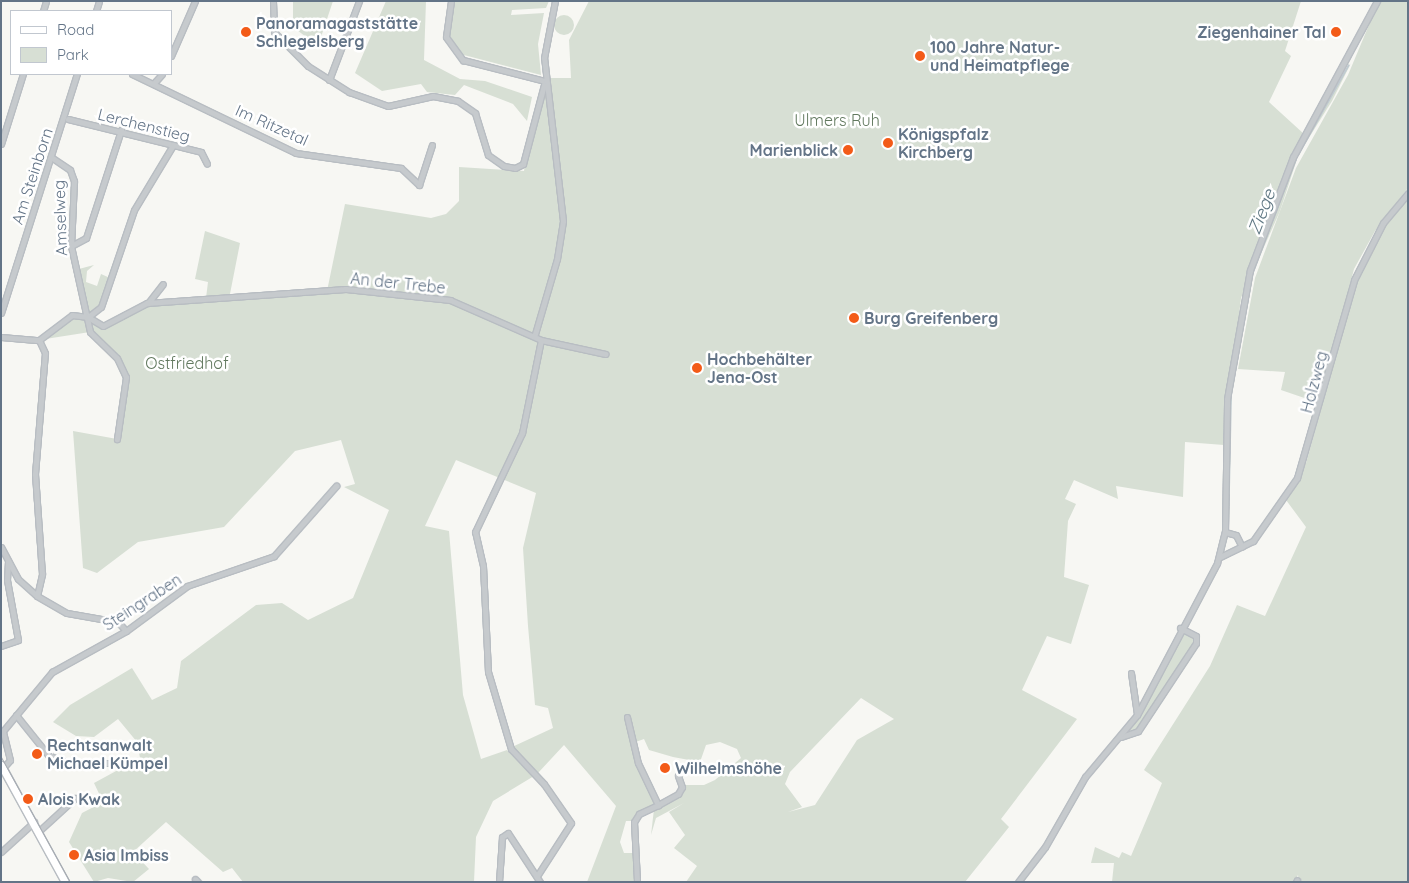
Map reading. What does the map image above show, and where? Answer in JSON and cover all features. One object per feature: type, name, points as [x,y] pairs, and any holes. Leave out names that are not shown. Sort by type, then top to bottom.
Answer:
[{"type":"street","points":[[172,54],[195,1]]},
{"type":"street","points":[[273,1],[271,20],[278,39],[329,80],[388,106],[433,96],[458,101],[475,113],[488,156],[515,168],[523,164],[545,80]]},
{"type":"street","points":[[329,80],[359,1]]},
{"type":"street","points":[[451,1],[446,37],[463,60],[545,80]]},
{"type":"street","points":[[535,334],[557,259],[563,221],[545,80],[544,46],[555,1]]},
{"type":"street","points":[[1018,882],[1045,847],[1085,777],[1137,715],[1180,628],[1219,557],[1225,532],[1227,399],[1250,270],[1293,157],[1377,1]]},
{"type":"street","points":[[1,144],[23,75]]},
{"type":"street","name":"Am Steinborn","points":[[1,313],[77,75]]},
{"type":"street","name":"Im Ritzetal","points":[[134,75],[296,152],[401,168],[420,185],[432,145]]},
{"type":"street","points":[[154,83],[161,75]]},
{"type":"street","name":"Lerchenstieg","points":[[68,119],[121,130],[201,152],[207,164]]},
{"type":"street","points":[[71,246],[86,238],[121,130]]},
{"type":"street","points":[[88,317],[101,307],[131,218],[173,145]]},
{"type":"street","name":"Amselweg","points":[[51,157],[70,170],[74,181],[71,246],[90,332],[117,358],[126,377],[117,439]]},
{"type":"street","name":"Holzweg","points":[[1219,557],[1253,541],[1298,478],[1354,280],[1382,224],[1408,193]]},
{"type":"street","name":"An der Trebe","points":[[39,340],[62,319],[88,317],[103,326],[147,303],[163,284]]},
{"type":"street","name":"An der Trebe","points":[[147,303],[346,289],[450,300],[535,334],[541,340]]},
{"type":"street","points":[[1,337],[39,340],[44,353],[35,474],[42,574],[37,596]]},
{"type":"street","points":[[537,876],[571,823],[544,784],[511,749],[488,672],[483,566],[475,532],[522,433],[541,340],[606,354]]},
{"type":"street","name":"Steingraben","points":[[2,767],[10,760],[3,731],[66,661],[126,631],[177,592],[210,574],[274,556],[336,486]]},
{"type":"street","points":[[1225,532],[1236,535],[1242,546]]},
{"type":"street","points":[[1,547],[8,561],[37,596],[67,613],[118,622],[126,631]]},
{"type":"street","points":[[1,646],[18,640],[7,580],[8,561]]},
{"type":"street","points":[[1120,737],[1138,731],[1196,643],[1196,636],[1180,628]]},
{"type":"street","points":[[1132,673],[1137,715]]},
{"type":"street","points":[[16,715],[48,755],[68,763],[112,763]]},
{"type":"street","points":[[627,717],[632,745],[658,805]]},
{"type":"street","points":[[2,767],[40,831],[65,882]]},
{"type":"street","points":[[637,882],[634,822],[639,814],[678,794],[682,787],[678,776]]},
{"type":"street","points":[[40,831],[75,798]]},
{"type":"street","points":[[1,852],[34,822]]},
{"type":"street","points":[[499,882],[502,837],[511,837],[540,882]]},
{"type":"green space","points":[[293,1],[333,1],[318,46],[293,27]]},
{"type":"green space","points":[[386,1],[426,1],[424,60],[460,79],[485,81],[532,97],[527,121],[513,104],[464,85],[455,95],[427,92],[421,84],[382,91],[355,73]]},
{"type":"green space","points":[[455,1],[549,1],[546,8],[512,10],[511,15],[544,13],[538,44],[541,75],[460,54],[449,34]]},
{"type":"green space","points":[[589,1],[1301,1],[1285,51],[1291,56],[1269,102],[1304,134],[1241,298],[1224,445],[1185,442],[1183,497],[1116,486],[1118,499],[1074,480],[1065,499],[1076,504],[1068,521],[1064,577],[1089,585],[1071,644],[1047,636],[1022,690],[1077,719],[1001,819],[1009,827],[965,882],[686,882],[697,866],[674,848],[685,835],[669,812],[684,803],[656,818],[651,835],[654,809],[675,799],[685,785],[704,785],[715,780],[741,758],[737,749],[720,742],[706,745],[700,762],[673,757],[649,750],[644,739],[630,744],[655,803],[632,821],[626,821],[620,842],[624,853],[633,853],[636,882],[587,882],[616,806],[564,745],[538,773],[512,747],[553,728],[548,708],[535,705],[528,626],[523,548],[536,493],[456,460],[425,526],[449,531],[463,695],[481,759],[507,750],[534,776],[493,801],[476,837],[474,882],[243,882],[232,868],[223,872],[166,822],[133,852],[149,869],[133,882],[108,878],[94,882],[69,842],[82,813],[103,802],[94,783],[140,758],[137,742],[118,719],[94,737],[76,736],[53,722],[70,705],[132,668],[152,700],[177,688],[181,661],[256,605],[282,603],[308,620],[353,598],[389,510],[344,487],[355,484],[341,440],[295,451],[224,527],[138,542],[97,573],[83,568],[73,431],[117,439],[126,377],[117,358],[90,332],[39,340],[62,319],[88,316],[75,270],[94,265],[87,271],[86,282],[97,286],[101,274],[110,278],[101,307],[88,317],[103,326],[147,303],[206,298],[208,282],[195,279],[205,231],[240,243],[229,299],[327,291],[345,204],[431,218],[446,214],[459,201],[459,167],[524,171],[532,121],[549,78],[571,78],[569,40]],"holes":[[[861,698],[894,719],[857,740],[815,805],[788,812],[802,807],[785,784],[790,772]]]},
{"type":"green space","points":[[1379,1],[1408,1],[1408,188],[1375,231],[1354,269],[1319,403],[1281,390],[1285,372],[1238,369],[1255,278],[1296,168],[1348,75]]},
{"type":"green space","points":[[564,15],[571,18],[574,25],[571,32],[564,35],[557,32],[554,25],[557,18]]},
{"type":"green space","points":[[1351,63],[1332,101],[1298,155],[1302,142]]},
{"type":"green space","points":[[1297,159],[1280,211],[1251,276],[1293,163]]},
{"type":"green space","points":[[1408,196],[1408,882],[1299,882],[1298,875],[1294,882],[1112,882],[1114,863],[1091,863],[1095,847],[1119,858],[1122,852],[1131,856],[1162,783],[1144,770],[1210,666],[1237,605],[1265,616],[1306,527],[1286,500],[1306,463],[1357,280],[1379,234]]},
{"type":"green space","points":[[1182,632],[1195,640],[1137,730],[1127,735]]},
{"type":"waterway","name":"Ziege","points":[[1298,155],[1349,65]]},
{"type":"waterway","name":"Ziege","points":[[1252,275],[1296,159]]},
{"type":"waterway","name":"Ziege","points":[[1238,351],[1245,311]]},
{"type":"waterway","name":"Ziege","points":[[1229,488],[1231,394]]},
{"type":"waterway","name":"Ziege","points":[[1228,512],[1229,495]]},
{"type":"tram line","points":[[1,757],[70,882]]},
{"type":"place","name":"Panoramagaststätte Schlegelsberg","points":[[246,32]]},
{"type":"place","name":"Ziegenhainer Tal","points":[[1336,32]]},
{"type":"place","name":"100 Jahre Natur- und Heimatpflege","points":[[920,56]]},
{"type":"place","name":"Königspfalz Kirchberg","points":[[888,143]]},
{"type":"place","name":"Marienblick","points":[[848,150]]},
{"type":"place","name":"Burg Greifenberg","points":[[854,318]]},
{"type":"place","name":"Hochbehälter Jena-Ost","points":[[697,368]]},
{"type":"place","name":"Rechtsanwalt Michael Kümpel","points":[[37,754]]},
{"type":"place","name":"Wilhelmshöhe","points":[[665,768]]},
{"type":"place","name":"Alois Kwak","points":[[28,799]]},
{"type":"place","name":"Asia Imbiss","points":[[74,855]]},
{"type":"park label","name":"Ulmers Ruh","points":[[837,120]]},
{"type":"park label","name":"Ostfriedhof","points":[[187,363]]}]
